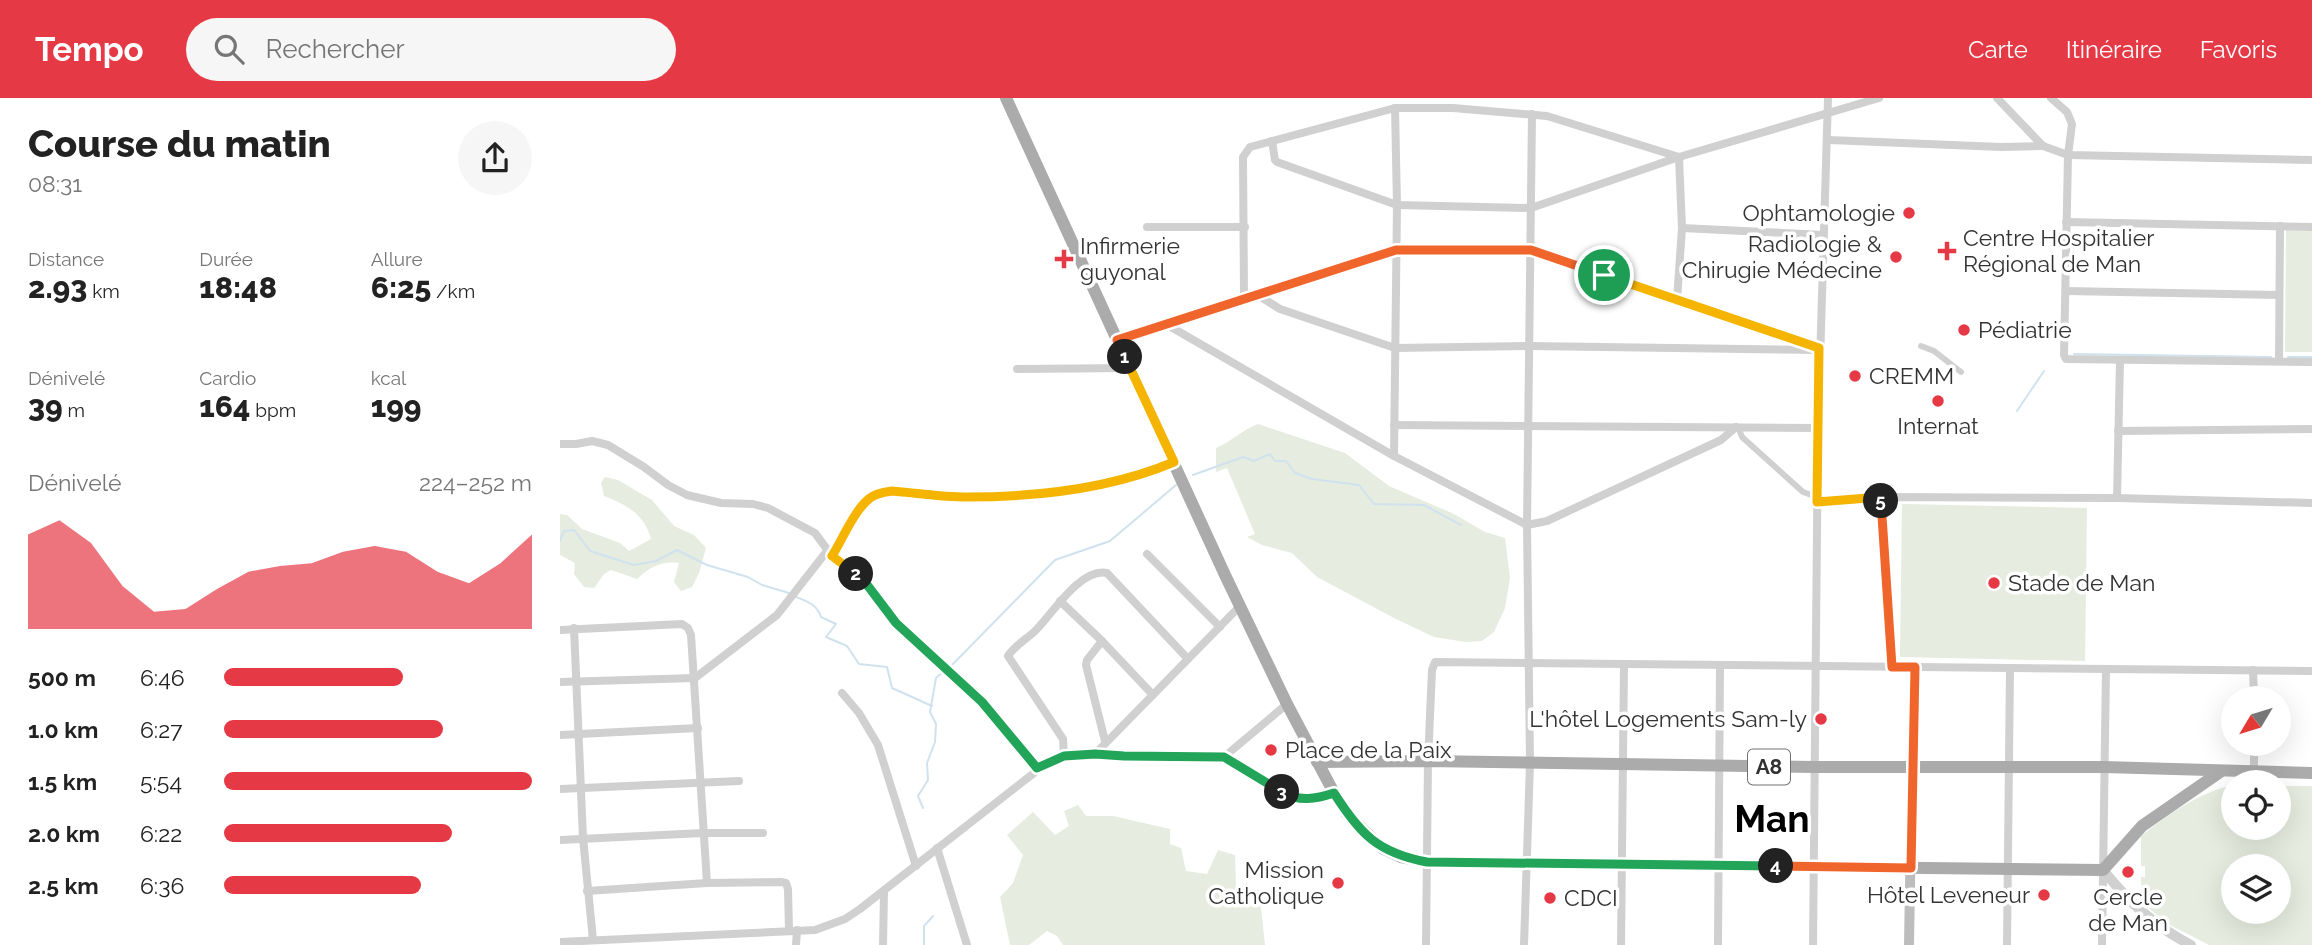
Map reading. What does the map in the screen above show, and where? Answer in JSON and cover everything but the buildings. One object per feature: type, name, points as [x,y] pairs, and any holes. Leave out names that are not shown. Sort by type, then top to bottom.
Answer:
[{"type":"main road","points":[[1006,98],[1287,704],[1347,814],[1382,848],[1401,857],[1427,862],[2103,870],[2142,826],[2220,772]]},
{"type":"main road","name":"A8","points":[[1317,762],[2104,767],[2220,772]]},
{"type":"main road","points":[[1909,945],[1912,767]]},
{"type":"main road","name":"A8","points":[[2291,773],[2312,773]]},
{"type":"street","points":[[1813,945],[1819,349],[1829,140],[1828,98]]},
{"type":"street","points":[[1272,141],[1277,162],[1397,205],[1531,208],[1679,157],[1879,98]]},
{"type":"street","points":[[1997,98],[2043,146]]},
{"type":"street","points":[[2051,98],[2067,112],[2072,124],[2066,222],[2066,359],[2312,362]]},
{"type":"street","points":[[1244,298],[1243,157],[1250,147],[1395,108],[1453,108],[1547,116],[1679,157]]},
{"type":"street","points":[[1394,456],[1397,205],[1395,108]]},
{"type":"street","points":[[1524,945],[1530,763],[1527,525],[1532,114]]},
{"type":"street","points":[[1829,140],[2001,148],[2043,146],[2068,155],[2312,160]]},
{"type":"street","points":[[1677,300],[1682,228],[1679,157]]},
{"type":"street","points":[[2066,222],[2312,227]]},
{"type":"street","points":[[2278,361],[2280,226]]},
{"type":"street","points":[[1147,227],[1245,228]]},
{"type":"street","points":[[1682,228],[1823,234]]},
{"type":"street","points":[[1117,340],[1396,250],[1531,250],[1819,349]]},
{"type":"street","points":[[2066,290],[2279,295]]},
{"type":"street","points":[[1256,294],[1280,309],[1395,348],[1530,346],[1819,349]]},
{"type":"street","points":[[1164,323],[1394,456],[1527,525],[1547,521],[1721,440],[1737,427]]},
{"type":"street","points":[[1921,346],[1934,351],[1961,372]]},
{"type":"street","points":[[2117,499],[2120,360]]},
{"type":"street","points":[[1017,369],[1130,368]]},
{"type":"street","points":[[1394,425],[1818,428]]},
{"type":"street","points":[[1737,427],[1742,437],[1803,492],[1817,500],[1881,497],[2312,503]]},
{"type":"street","points":[[2118,432],[2312,429]]},
{"type":"street","points":[[560,444],[592,441],[608,445],[687,495],[721,503],[753,503],[815,533],[830,553],[860,577],[896,623],[982,702],[1037,768]]},
{"type":"street","points":[[560,682],[695,678],[765,625],[788,603],[830,553],[870,498],[880,493],[892,491],[966,497],[1034,494],[1120,482],[1174,462]]},
{"type":"street","points":[[1881,497],[1892,667]]},
{"type":"street","points":[[1147,554],[1220,627]]},
{"type":"street","points":[[1064,756],[1063,739],[1008,656],[1037,630],[1072,589],[1095,574],[1107,573],[1188,659]]},
{"type":"street","points":[[1060,601],[1153,695]]},
{"type":"street","points":[[1095,754],[1240,606]]},
{"type":"street","points":[[560,629],[682,624],[688,628],[695,678],[706,883]]},
{"type":"street","points":[[573,628],[583,838],[593,940]]},
{"type":"street","points":[[1102,641],[1086,665],[1105,741]]},
{"type":"street","points":[[1426,945],[1428,761],[1433,663],[2312,671]]},
{"type":"street","points":[[1621,945],[1624,664]]},
{"type":"street","points":[[1718,945],[1720,665]]},
{"type":"street","points":[[1912,767],[1915,667]]},
{"type":"street","points":[[2007,945],[2010,668]]},
{"type":"street","points":[[2102,945],[2106,669]]},
{"type":"street","points":[[2253,670],[2253,686]]},
{"type":"street","points":[[842,693],[859,713],[878,745],[916,866]]},
{"type":"street","points":[[1224,757],[1287,704]]},
{"type":"street","points":[[560,735],[698,728]]},
{"type":"street","points":[[560,943],[815,930],[830,926],[845,919],[884,891],[1037,768],[1064,756],[1095,754],[1224,757],[1299,799],[1320,798],[1334,793]]},
{"type":"street","points":[[560,789],[738,780]]},
{"type":"street","points":[[560,840],[763,833]]},
{"type":"street","points":[[937,848],[967,945]]},
{"type":"street","points":[[2103,870],[2148,918],[2191,945]]},
{"type":"street","points":[[587,891],[706,883],[786,883],[796,945]]},
{"type":"street","points":[[883,945],[884,891]]},
{"type":"shaded area","points":[[2286,230],[2312,231],[2312,352],[2285,352]]},
{"type":"shaded area","points":[[1258,424],[1345,453],[1389,486],[1454,514],[1485,532],[1505,538],[1510,578],[1505,608],[1494,632],[1482,641],[1466,642],[1434,637],[1317,577],[1292,553],[1262,545],[1247,537],[1255,534],[1227,468],[1216,472],[1216,448]]},
{"type":"shaded area","points":[[605,477],[618,480],[652,500],[674,526],[694,535],[706,548],[692,587],[681,591],[674,582],[679,563],[667,563],[656,566],[637,579],[611,570],[604,574],[594,588],[584,587],[574,574],[575,563],[560,555],[560,514],[567,515],[582,529],[620,543],[629,551],[651,539],[644,523],[634,512],[604,496],[601,483]]},
{"type":"shaded area","name":"Stade de Man","points":[[1902,504],[2087,508],[2085,661],[1900,657]]},
{"type":"shaded area","points":[[2291,786],[2312,786],[2312,945],[2209,945],[2170,925],[2142,903],[2141,877],[2145,877],[2145,866],[2141,866],[2141,836],[2184,805],[2221,789],[2221,840],[2291,840]]},
{"type":"shaded area","points":[[1078,805],[1086,816],[1113,816],[1170,829],[1170,844],[1181,848],[1186,871],[1207,874],[1218,850],[1235,855],[1236,889],[1259,890],[1265,945],[1063,945],[1057,936],[1047,931],[1029,945],[1010,945],[1000,897],[1013,883],[1023,855],[1007,835],[1033,812],[1055,835],[1069,826],[1064,811]]},
{"type":"waterway","points":[[2074,354],[2271,357]]},
{"type":"waterway","points":[[2288,357],[2312,357]]},
{"type":"waterway","points":[[2017,411],[2044,371]]},
{"type":"waterway","points":[[1193,475],[1243,457],[1254,461],[1270,454],[1275,461],[1286,461],[1295,473],[1312,479],[1359,485],[1374,504],[1424,505],[1461,525]]},
{"type":"waterway","points":[[951,666],[1055,560],[1110,541],[1176,485]]},
{"type":"waterway","points":[[560,541],[564,531],[574,530],[590,551],[634,565],[656,561],[677,550],[707,565],[789,593]]},
{"type":"waterway","points":[[794,596],[811,604],[821,617],[836,624],[826,637],[847,646],[859,664],[887,667],[892,688],[932,706]]},
{"type":"waterway","points":[[923,808],[918,796],[928,780],[927,763],[935,742],[936,724],[930,712],[936,678],[942,673]]},
{"type":"waterway","points":[[924,945],[924,926],[933,916]]},
{"type":"place","name":"Ophtamologie","points":[[1909,213]]},
{"type":"place","name":"Centre Hospitalier Régional de Man","points":[[1947,251]]},
{"type":"place","name":"Radiologie & Chirugie Médecine","points":[[1896,257]]},
{"type":"place","name":"Infirmerie guyonal","points":[[1064,259]]},
{"type":"place","name":"Pédiatrie","points":[[1964,330]]},
{"type":"place","name":"CREMM","points":[[1855,376]]},
{"type":"place","name":"Internat","points":[[1938,401]]},
{"type":"place","name":"Stade de Man","points":[[1994,583]]},
{"type":"place","name":"L'hôtel Logements Sam-ly","points":[[1821,719]]},
{"type":"place","name":"Place de la Paix","points":[[1271,750]]},
{"type":"place","name":"Cercle de Man","points":[[2128,872]]},
{"type":"place","name":"Mission Catholique","points":[[1338,883]]},
{"type":"place","name":"Hôtel Leveneur","points":[[2044,895]]},
{"type":"place","name":"CDCI","points":[[1550,898]]},
{"type":"district","name":"Man","points":[[1772,819]]},
{"type":"route","points":[[1396,250],[1531,250],[1604,275],[1819,348],[1817,502],[1881,497],[1892,667],[1915,667],[1911,868],[1427,862],[1401,857],[1382,848],[1347,814],[1334,793],[1320,798],[1299,799],[1224,757],[1095,754],[1064,756],[1037,768],[982,702],[896,623],[860,577],[832,556],[855,517],[870,498],[880,493],[892,491],[966,497],[1034,494],[1120,482],[1174,462],[1117,340],[1396,250]]}]
